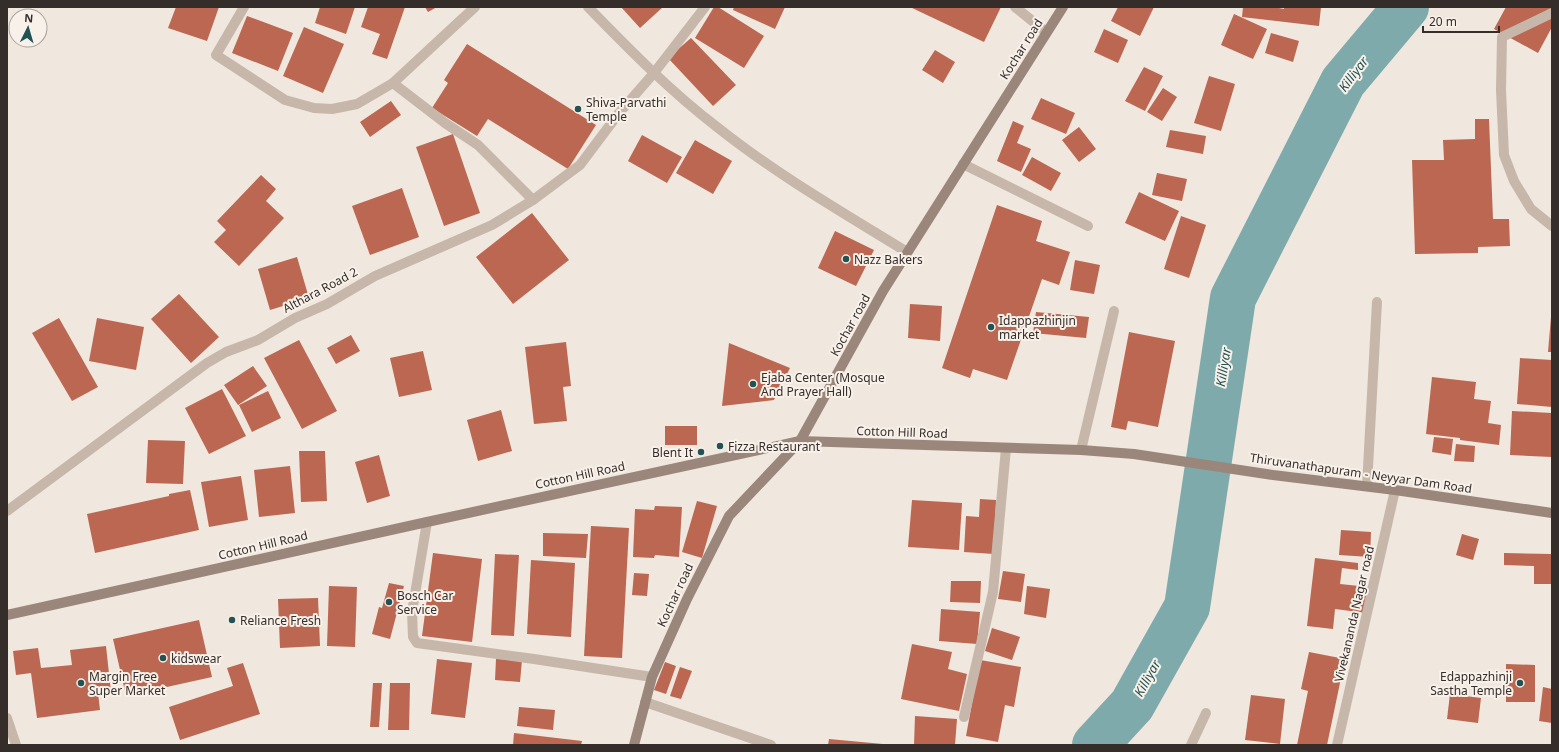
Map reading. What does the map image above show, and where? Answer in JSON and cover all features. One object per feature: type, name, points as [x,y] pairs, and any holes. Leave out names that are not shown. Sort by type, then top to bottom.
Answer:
[{"type":"main road","name":"Kochar road","points":[[634,745],[652,677],[687,599],[728,516],[800,441],[883,291],[1063,7]]},
{"type":"main road","name":"Cotton Hill Road","points":[[7,615],[800,441],[1081,450],[1134,454],[1166,459]]},
{"type":"main road","name":"Thiruvanathapuram - Neyyar Dam Road","points":[[1166,459],[1552,513]]},
{"type":"street","points":[[244,7],[216,55],[285,100],[314,108],[332,109],[357,104],[393,83],[475,7]]},
{"type":"street","points":[[588,7],[654,73],[717,127],[769,165],[907,252]]},
{"type":"street","name":"Althara Road 2","points":[[7,511],[207,363],[226,352],[258,340],[295,318],[327,304],[375,276],[492,225],[533,200],[580,165],[619,113],[654,73],[705,7]]},
{"type":"street","points":[[1015,7],[1046,32]]},
{"type":"street","points":[[1552,13],[1502,37],[1501,90],[1504,155],[1506,162],[1514,181],[1531,209],[1552,226]]},
{"type":"street","points":[[393,83],[445,123],[478,145],[533,200]]},
{"type":"street","points":[[963,164],[1088,226]]},
{"type":"street","points":[[1366,486],[1377,302]]},
{"type":"street","points":[[1081,450],[1114,310]]},
{"type":"street","points":[[964,717],[993,592],[1006,448]]},
{"type":"street","name":"Vivekananda Nagar road","points":[[1337,745],[1395,490]]},
{"type":"street","points":[[427,522],[412,612],[412,637],[418,643],[652,677]]},
{"type":"street","points":[[645,702],[771,745]]},
{"type":"street","points":[[1191,745],[1206,713]]},
{"type":"street","points":[[7,718],[16,745]]},
{"type":"building","points":[[176,7],[219,7],[207,41],[168,28]]},
{"type":"building","points":[[320,7],[355,7],[346,34],[315,23]]},
{"type":"building","points":[[368,7],[405,7],[387,59],[372,54],[380,34],[361,27]]},
{"type":"building","points":[[425,7],[437,7],[428,12]]},
{"type":"building","points":[[621,7],[663,7],[640,28]]},
{"type":"building","points":[[714,7],[718,7],[764,36],[744,68],[695,38]]},
{"type":"building","points":[[734,7],[785,7],[775,29],[733,10]]},
{"type":"building","points":[[910,7],[1001,7],[984,42]]},
{"type":"building","points":[[1118,7],[1154,7],[1140,36],[1111,21]]},
{"type":"building","points":[[1243,7],[1274,7],[1284,9],[1284,7],[1321,7],[1319,26],[1242,17]]},
{"type":"building","points":[[1506,7],[1552,7],[1552,27],[1538,53],[1494,29]]},
{"type":"building","points":[[1234,14],[1267,29],[1253,59],[1221,45]]},
{"type":"building","points":[[247,16],[293,33],[278,71],[232,53]]},
{"type":"building","points":[[304,27],[344,44],[323,93],[283,76]]},
{"type":"building","points":[[1104,29],[1128,40],[1118,63],[1094,52]]},
{"type":"building","points":[[1271,33],[1299,41],[1293,62],[1265,53]]},
{"type":"building","points":[[691,38],[736,85],[713,106],[668,58]]},
{"type":"building","points":[[467,44],[596,125],[568,169],[488,119],[477,136],[432,108],[448,83],[444,80]]},
{"type":"building","points":[[935,50],[955,62],[943,83],[922,70]]},
{"type":"building","points":[[1144,67],[1163,76],[1145,111],[1125,101]]},
{"type":"building","points":[[1209,76],[1235,84],[1221,131],[1194,123]]},
{"type":"building","points":[[1163,88],[1177,97],[1162,121],[1147,112]]},
{"type":"building","points":[[1041,98],[1075,113],[1066,134],[1031,119]]},
{"type":"building","points":[[391,101],[401,115],[370,137],[360,122]]},
{"type":"building","points":[[1475,119],[1489,119],[1493,219],[1509,219],[1510,246],[1478,247],[1478,253],[1415,254],[1412,160],[1444,160],[1443,140],[1475,139]]},
{"type":"building","points":[[1013,121],[1024,126],[1017,143],[1031,149],[1021,172],[997,161]]},
{"type":"building","points":[[1079,127],[1096,149],[1079,162],[1062,140]]},
{"type":"building","points":[[1170,130],[1206,136],[1203,154],[1166,147]]},
{"type":"building","points":[[453,134],[480,213],[444,226],[416,147]]},
{"type":"building","points":[[642,135],[682,157],[667,183],[628,161]]},
{"type":"building","points":[[695,140],[732,161],[713,194],[676,173]]},
{"type":"building","points":[[1032,157],[1061,173],[1051,191],[1022,175]]},
{"type":"building","points":[[1157,173],[1187,179],[1182,201],[1152,195]]},
{"type":"building","points":[[261,175],[276,189],[266,201],[284,218],[239,266],[214,242],[226,230],[217,221]]},
{"type":"building","points":[[402,188],[419,237],[370,255],[352,206]]},
{"type":"building","points":[[1139,192],[1179,211],[1165,241],[1125,223]]},
{"type":"building","name":"Idappazhinjin market","points":[[997,205],[1042,221],[1036,241],[1070,252],[1059,285],[1042,279],[1007,380],[973,369],[970,378],[942,368]]},
{"type":"building","points":[[532,213],[569,260],[513,304],[476,257]]},
{"type":"building","points":[[1181,216],[1206,225],[1189,278],[1164,269]]},
{"type":"building","name":"Nazz Bakers","points":[[835,231],[874,250],[856,286],[818,268]]},
{"type":"building","points":[[297,257],[309,298],[270,310],[258,269]]},
{"type":"building","points":[[1075,260],[1100,265],[1094,294],[1070,290]]},
{"type":"building","points":[[179,294],[219,337],[191,363],[151,319]]},
{"type":"building","points":[[910,304],[942,306],[940,341],[908,338]]},
{"type":"building","points":[[1036,312],[1089,317],[1086,338],[1033,333]]},
{"type":"building","points":[[1551,317],[1552,352],[1548,352]]},
{"type":"building","points":[[59,318],[98,387],[72,401],[32,333]]},
{"type":"building","points":[[97,318],[144,327],[136,370],[89,361]]},
{"type":"building","points":[[1129,332],[1175,341],[1158,427],[1128,421],[1126,430],[1111,427]]},
{"type":"building","points":[[351,335],[360,351],[336,364],[327,348]]},
{"type":"building","points":[[299,340],[337,411],[302,429],[264,358]]},
{"type":"building","points":[[566,342],[571,386],[563,387],[567,421],[534,424],[525,347]]},
{"type":"building","name":"Ejaba Center (Mosque And Prayer Hall)","points":[[729,343],[790,368],[774,400],[722,406]]},
{"type":"building","points":[[423,351],[432,390],[399,397],[390,358]]},
{"type":"building","points":[[1520,358],[1552,360],[1552,407],[1517,404]]},
{"type":"building","points":[[253,366],[267,386],[238,405],[224,385]]},
{"type":"building","points":[[1432,377],[1476,382],[1474,399],[1491,401],[1488,423],[1501,425],[1499,445],[1426,434]]},
{"type":"building","points":[[222,389],[246,436],[209,454],[185,408]]},
{"type":"building","points":[[268,391],[281,418],[252,432],[239,405]]},
{"type":"building","points":[[501,410],[512,451],[478,461],[467,420]]},
{"type":"building","points":[[1512,411],[1552,413],[1552,457],[1510,455]]},
{"type":"building","points":[[665,426],[697,426],[697,445],[665,445]]},
{"type":"building","points":[[1434,437],[1453,439],[1451,455],[1432,452]]},
{"type":"building","points":[[148,440],[185,441],[183,484],[146,483]]},
{"type":"building","points":[[1456,444],[1475,446],[1474,462],[1454,461]]},
{"type":"building","points":[[299,451],[325,451],[327,501],[301,502]]},
{"type":"building","points":[[379,455],[390,496],[367,503],[355,462]]},
{"type":"building","points":[[290,466],[295,513],[259,517],[254,470]]},
{"type":"building","points":[[241,476],[248,520],[209,527],[201,482]]},
{"type":"building","points":[[190,490],[199,530],[95,553],[87,514]]},
{"type":"building","points":[[980,499],[996,500],[994,554],[964,552],[966,516],[979,517]]},
{"type":"building","points":[[912,500],[962,503],[959,550],[908,547]]},
{"type":"building","points":[[697,501],[717,506],[702,558],[682,552]]},
{"type":"building","points":[[655,506],[682,507],[679,557],[655,555],[654,558],[633,557],[635,509],[654,510]]},
{"type":"building","points":[[591,526],[629,528],[622,658],[584,656]]},
{"type":"building","points":[[1341,530],[1371,532],[1370,557],[1339,555]]},
{"type":"building","points":[[543,533],[588,534],[586,558],[543,556]]},
{"type":"building","points":[[1462,534],[1479,539],[1473,560],[1456,555]]},
{"type":"building","points":[[433,553],[482,559],[472,642],[422,636]]},
{"type":"building","points":[[1504,553],[1552,554],[1552,584],[1534,584],[1534,566],[1504,565]]},
{"type":"building","points":[[495,554],[519,555],[514,636],[491,635]]},
{"type":"building","points":[[1315,558],[1358,563],[1358,570],[1342,568],[1340,584],[1369,587],[1366,613],[1335,609],[1333,629],[1307,626]]},
{"type":"building","points":[[531,560],[575,563],[571,637],[527,634]]},
{"type":"building","points":[[1003,571],[1025,574],[1021,602],[998,599]]},
{"type":"building","points":[[634,573],[649,574],[647,596],[632,595]]},
{"type":"building","points":[[951,581],[981,581],[980,603],[950,602]]},
{"type":"building","points":[[389,583],[404,586],[390,639],[372,634],[379,607],[382,608]]},
{"type":"building","points":[[329,586],[357,587],[355,647],[327,646]]},
{"type":"building","points":[[1027,586],[1050,589],[1046,618],[1024,614]]},
{"type":"building","points":[[318,598],[320,646],[280,648],[278,599]]},
{"type":"building","points":[[941,609],[980,612],[977,644],[939,641]]},
{"type":"building","name":"kidswear","points":[[199,620],[212,677],[126,696],[113,639]]},
{"type":"building","points":[[992,628],[1020,637],[1012,660],[985,651]]},
{"type":"building","points":[[912,644],[952,652],[948,669],[967,674],[959,711],[901,699]]},
{"type":"building","points":[[106,646],[111,692],[98,693],[100,710],[37,718],[31,673],[16,675],[13,651],[38,648],[41,668],[72,665],[70,650]]},
{"type":"building","points":[[1309,652],[1345,659],[1327,745],[1297,745],[1308,691],[1301,689]]},
{"type":"building","points":[[437,659],[472,663],[465,718],[431,714]]},
{"type":"building","points":[[496,659],[522,660],[520,682],[495,680]]},
{"type":"building","points":[[980,660],[1021,667],[1014,707],[1005,705],[998,742],[966,736]]},
{"type":"building","points":[[665,662],[676,666],[666,694],[654,690]]},
{"type":"building","points":[[243,663],[260,714],[180,740],[169,707],[233,686],[227,668]]},
{"type":"building","name":"Edappazhinji Sastha Temple","points":[[1506,664],[1535,665],[1535,702],[1506,702]]},
{"type":"building","points":[[680,667],[692,671],[681,699],[670,696]]},
{"type":"building","points":[[373,683],[382,683],[379,727],[370,727]]},
{"type":"building","points":[[390,683],[410,683],[409,730],[388,730]]},
{"type":"building","points":[[1543,687],[1552,689],[1552,723],[1539,721]]},
{"type":"building","points":[[1450,694],[1481,698],[1478,723],[1447,719]]},
{"type":"building","points":[[1251,695],[1285,699],[1280,744],[1245,740]]},
{"type":"building","points":[[519,707],[555,710],[553,730],[517,726]]},
{"type":"building","points":[[915,716],[957,719],[955,745],[914,745]]},
{"type":"building","points":[[514,733],[582,741],[581,745],[513,745]]},
{"type":"building","points":[[829,739],[883,744],[883,745],[828,745]]},
{"type":"waterway","name":"Killiyar","points":[[1095,745],[1132,705],[1187,607],[1233,298],[1343,82],[1406,7]]},
{"type":"place","name":"Shiva-Parvathi Temple","points":[[578,109]]},
{"type":"place","name":"Nazz Bakers","points":[[846,259]]},
{"type":"place","name":"Idappazhinjin market","points":[[991,327]]},
{"type":"place","name":"Ejaba Center (Mosque And Prayer Hall)","points":[[753,384]]},
{"type":"place","name":"Fizza Restaurant","points":[[720,446]]},
{"type":"place","name":"Blent It","points":[[701,452]]},
{"type":"place","name":"Bosch Car Service","points":[[389,602]]},
{"type":"place","name":"Reliance Fresh","points":[[232,620]]},
{"type":"place","name":"kidswear","points":[[163,658]]},
{"type":"place","name":"Margin Free Super Market","points":[[81,683]]},
{"type":"place","name":"Edappazhinji Sastha Temple","points":[[1520,683]]}]
